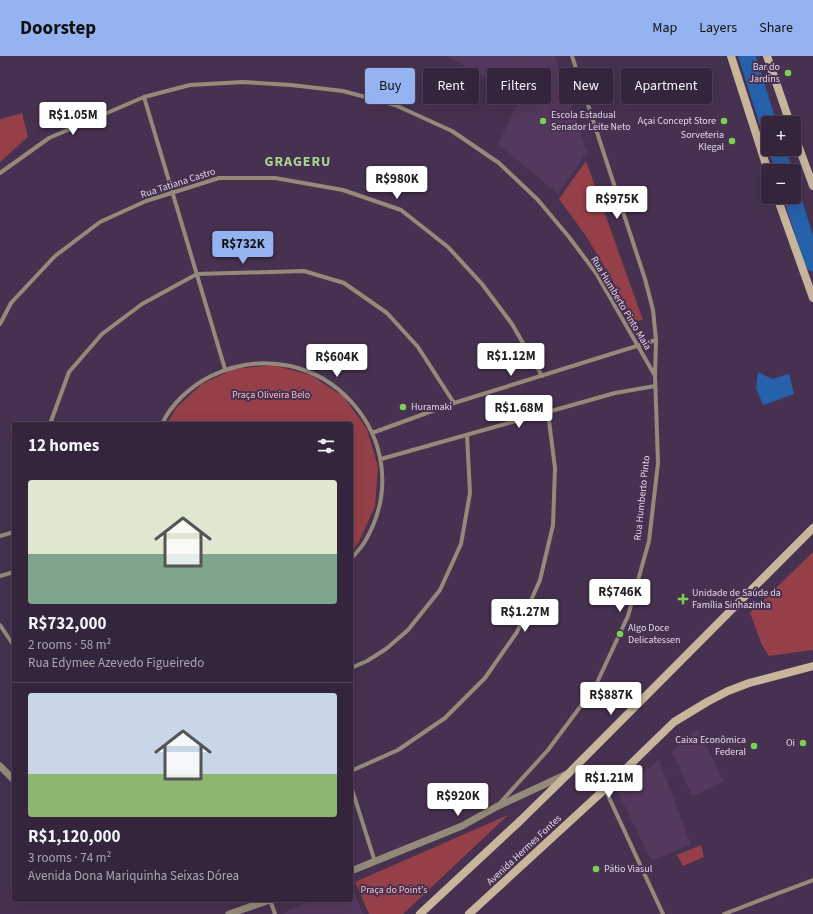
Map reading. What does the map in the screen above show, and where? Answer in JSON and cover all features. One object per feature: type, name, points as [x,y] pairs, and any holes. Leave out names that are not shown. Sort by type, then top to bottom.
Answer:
[{"type":"main road","points":[[731,56],[766,164]]},
{"type":"main road","points":[[767,56],[788,116]]},
{"type":"main road","points":[[801,153],[813,186]]},
{"type":"main road","points":[[779,204],[813,298]]},
{"type":"main road","points":[[420,914],[569,773],[813,528]]},
{"type":"main road","name":"Avenida Hermes Fontes","points":[[469,914],[605,789],[674,722],[706,702],[728,691],[749,683],[813,666]]},
{"type":"street","name":"Rua Humberto Pinto","points":[[496,807],[548,750],[595,687],[628,616],[649,541],[658,463],[655,386],[656,340],[653,310],[645,279],[572,56]]},
{"type":"street","name":"Rua Humberto Pinto Maia","points":[[144,97],[190,85],[243,82],[291,85],[343,91],[395,105],[452,131],[499,163],[538,200],[565,232],[596,273],[655,375]]},
{"type":"street","points":[[0,173],[49,138],[144,97],[225,369]]},
{"type":"street","name":"Rua Tatiana Castro","points":[[0,324],[11,304],[55,256],[100,222],[146,201],[173,191],[219,178],[275,178],[343,190],[402,210],[448,247],[482,284],[512,324],[542,376]]},
{"type":"street","points":[[51,422],[69,372],[102,334],[142,304],[197,274],[304,271],[344,283],[387,313],[418,347],[454,403]]},
{"type":"street","points":[[372,432],[454,403],[656,340]]},
{"type":"street","points":[[163,422],[181,397],[201,381],[225,369],[253,363],[283,364],[311,372],[336,386],[357,407],[372,432],[381,459],[382,488],[377,517],[364,543],[353,557]]},
{"type":"street","points":[[381,459],[615,393],[655,386]]},
{"type":"street","points":[[353,770],[398,750],[445,718],[485,678],[517,632],[540,580],[553,525],[555,468],[548,413]]},
{"type":"street","points":[[353,667],[367,661],[397,640],[408,630],[440,590],[461,544],[469,500],[470,493],[467,435]]},
{"type":"street","points":[[0,536],[12,533]]},
{"type":"street","points":[[0,576],[12,573]]},
{"type":"street","points":[[0,625],[12,643]]},
{"type":"street","points":[[0,766],[12,778]]},
{"type":"street","points":[[353,870],[462,826],[496,807],[569,773]]},
{"type":"street","points":[[605,789],[663,914]]},
{"type":"street","points":[[353,792],[375,862]]},
{"type":"street","points":[[353,867],[365,866]]},
{"type":"street","points":[[724,914],[813,880]]},
{"type":"street","points":[[229,914],[264,902]]},
{"type":"street","points":[[271,902],[275,914]]},
{"type":"shaded area","name":"Escola Estadual Senador Leite Neto","points":[[447,56],[555,56],[559,68],[559,104],[571,104],[587,152],[558,194],[498,144],[518,104],[551,104],[551,68],[487,68],[487,78],[479,74],[479,68],[469,68]]},
{"type":"shaded area","points":[[698,729],[724,782],[692,796],[672,752]]},
{"type":"shaded area","points":[[659,760],[691,845],[651,860],[618,792]]},
{"type":"shaded area","points":[[353,890],[363,914],[285,914],[284,912],[308,902],[353,902]]},
{"type":"green space","points":[[22,113],[28,137],[0,162],[0,119]]},
{"type":"green space","points":[[586,161],[643,320],[632,322],[613,281],[586,236],[559,199]]},
{"type":"green space","name":"Praça Oliveira Belo","points":[[273,365],[311,375],[344,397],[367,429],[378,467],[375,506],[359,542],[353,549],[353,422],[168,422],[176,408],[202,384],[234,369]]},
{"type":"green space","points":[[813,552],[813,650],[769,656],[762,645],[750,613]]},
{"type":"green space","name":"Praça do Point's","points":[[508,815],[403,914],[369,914],[355,882]]},
{"type":"green space","points":[[701,845],[704,857],[683,866],[677,855]]},
{"type":"water","points":[[758,372],[772,379],[789,374],[794,394],[763,405],[756,388]]},
{"type":"waterway","points":[[747,56],[766,116]]},
{"type":"waterway","points":[[779,156],[782,164]]},
{"type":"waterway","points":[[794,204],[813,263]]},
{"type":"place","name":"Bar do Jardins","points":[[788,73]]},
{"type":"place","name":"Escola Estadual Senador Leite Neto","points":[[543,121]]},
{"type":"place","name":"Açai Concept Store","points":[[724,121]]},
{"type":"place","name":"Sorveteria Klegal","points":[[732,141]]},
{"type":"place","name":"Huramaki","points":[[403,407]]},
{"type":"place","name":"Unidade de Saúde da Família Sinhazinha","points":[[683,599]]},
{"type":"place","name":"Algo Doce Delicatessen","points":[[620,634]]},
{"type":"place","name":"Oi","points":[[803,743]]},
{"type":"place","name":"Caixa Econômica Federal","points":[[754,746]]},
{"type":"place","name":"Pátio Viasul","points":[[596,869]]},
{"type":"district","name":"GRAGERU","points":[[298,162]]}]
